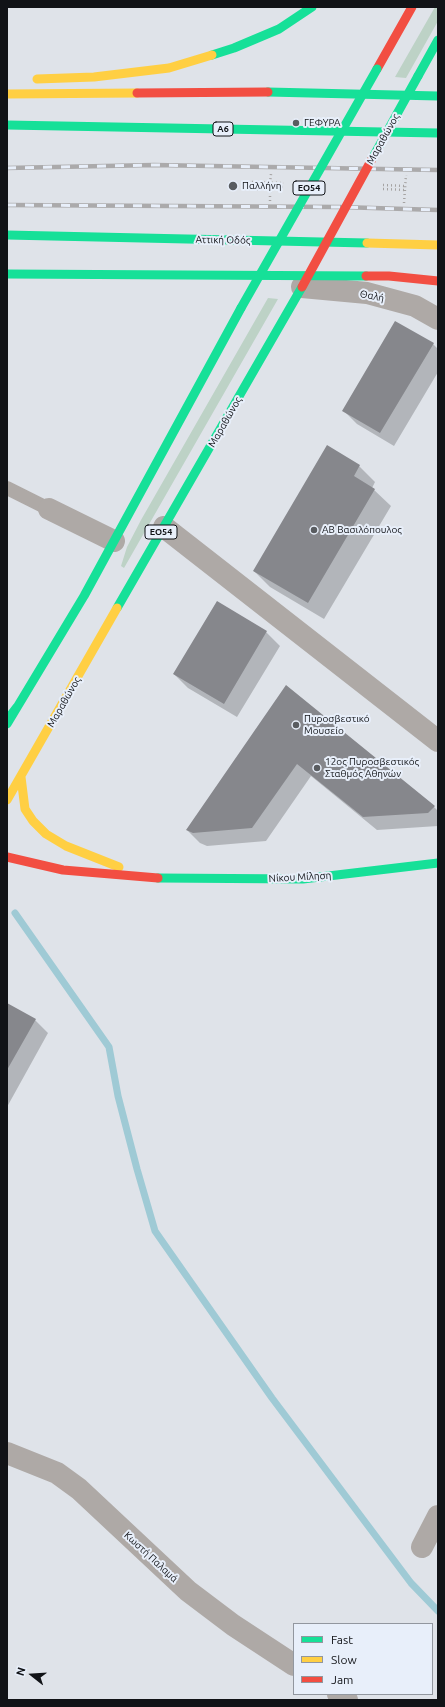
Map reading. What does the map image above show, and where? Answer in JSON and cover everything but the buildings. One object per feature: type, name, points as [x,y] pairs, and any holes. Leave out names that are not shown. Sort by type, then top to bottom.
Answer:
[{"type":"main road","points":[[31,79],[94,77],[168,68],[234,48],[279,29],[312,7]]},
{"type":"main road","name":"ΕΟ54","points":[[7,725],[84,596],[241,308],[412,7]]},
{"type":"main road","name":"Μαραθώνος","points":[[7,800],[302,287],[438,40]]},
{"type":"main road","points":[[7,94],[268,92],[438,96]]},
{"type":"main road","name":"Α6","points":[[7,125],[438,133]]},
{"type":"main road","name":"Αττική Οδός","points":[[7,235],[438,245]]},
{"type":"main road","points":[[7,274],[389,276],[438,281]]},
{"type":"main road","points":[[7,720],[18,707]]},
{"type":"main road","name":"Νίκου Μίληση","points":[[21,777],[26,809],[33,821],[46,834],[87,856],[122,868],[162,878]]},
{"type":"main road","name":"Νίκου Μίληση","points":[[7,857],[63,870],[162,878],[303,879],[438,863]]},
{"type":"street","name":"Θαλή","points":[[302,287],[367,293],[415,306],[438,319]]},
{"type":"street","points":[[49,509],[114,541]]},
{"type":"street","points":[[164,527],[438,741]]},
{"type":"street","name":"Κωστή Παλαμά","points":[[7,1453],[57,1474],[79,1489],[100,1507],[168,1574],[198,1599],[233,1625],[293,1664]]},
{"type":"street","points":[[422,1547],[438,1516]]},
{"type":"lane","points":[[7,488],[49,509]]},
{"type":"path","points":[[270,201],[271,174]]},
{"type":"path","points":[[404,203],[406,175]]},
{"type":"path","points":[[270,183],[251,182],[250,189],[310,188]]},
{"type":"green space","points":[[435,7],[438,7],[438,21],[406,78],[395,77]]},
{"type":"green space","points":[[268,298],[278,299],[124,568],[121,566],[127,547],[141,520]]},
{"type":"waterway","points":[[15,913],[109,1047],[118,1096],[155,1231],[272,1398],[411,1583],[438,1611]]},
{"type":"railway","points":[[7,168],[154,165],[438,170]]},
{"type":"railway","points":[[7,205],[340,207],[438,210]]},
{"type":"traffic: fast","points":[[212,55],[234,48],[279,29],[312,7]]},
{"type":"traffic: fast","points":[[418,76],[438,40]]},
{"type":"traffic: fast","points":[[241,308],[377,69]]},
{"type":"traffic: fast","points":[[372,159],[418,76]]},
{"type":"traffic: fast","points":[[268,92],[438,96]]},
{"type":"traffic: fast","points":[[7,125],[438,133]]},
{"type":"traffic: fast","points":[[7,235],[367,243]]},
{"type":"traffic: fast","points":[[7,274],[366,276]]},
{"type":"traffic: fast","points":[[117,608],[302,287]]},
{"type":"traffic: fast","points":[[7,724],[84,596],[241,308]]},
{"type":"traffic: fast","points":[[7,720],[17,707]]},
{"type":"traffic: fast","points":[[158,878],[303,879],[438,863]]},
{"type":"traffic: slow","points":[[37,79],[94,77],[169,68],[212,55]]},
{"type":"traffic: slow","points":[[7,94],[137,93]]},
{"type":"traffic: slow","points":[[367,243],[438,245]]},
{"type":"traffic: slow","points":[[7,800],[117,608]]},
{"type":"traffic: slow","points":[[21,777],[25,809],[33,821],[46,834],[66,846],[119,867]]},
{"type":"traffic: jam","points":[[377,69],[412,7]]},
{"type":"traffic: jam","points":[[137,93],[268,92]]},
{"type":"traffic: jam","points":[[302,287],[372,159]]},
{"type":"traffic: jam","points":[[366,276],[389,276],[438,281]]},
{"type":"traffic: jam","points":[[7,857],[63,870],[158,878]]},
{"type":"place","name":"ΓΕΦΥΡΑ","points":[[296,123]]},
{"type":"place","name":"Παλλήνη","points":[[233,186]]},
{"type":"place","name":"ΑΒ Βασιλόπουλος","points":[[314,530]]},
{"type":"place","name":"Πυροσβεστικό Μουσείο","points":[[296,725]]},
{"type":"place","name":"12ος Πυροσβεστικός Σταθμός Αθηνών","points":[[317,768]]}]
